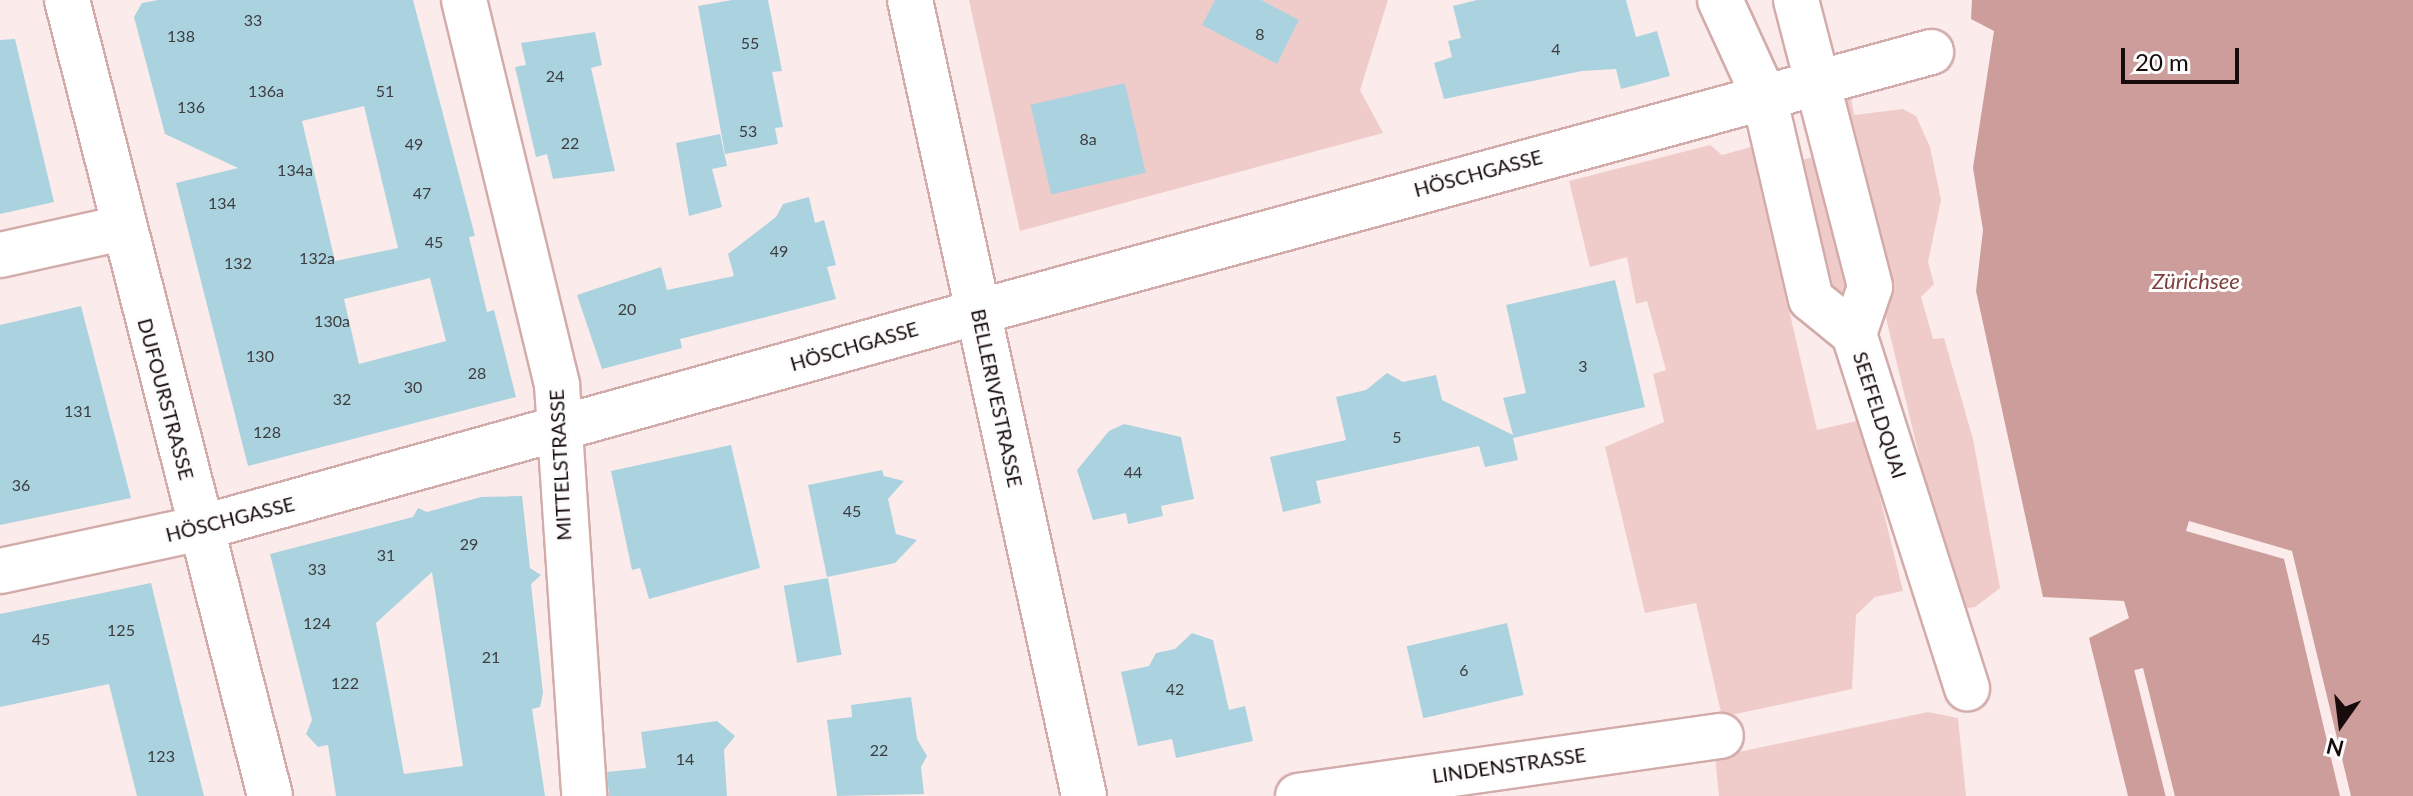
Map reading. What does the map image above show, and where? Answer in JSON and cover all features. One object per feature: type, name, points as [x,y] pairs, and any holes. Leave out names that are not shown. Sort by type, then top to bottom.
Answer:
[{"type":"street","name":"DUFOURSTRASSE","points":[[67,0],[122,228],[270,796]]},
{"type":"street","name":"MITTELSTRASSE","points":[[464,0],[557,385],[557,430],[584,796]]},
{"type":"street","name":"BELLERIVESTRASSE","points":[[910,0],[1084,796]]},
{"type":"street","points":[[1720,0],[1764,96],[1811,299],[1854,334]]},
{"type":"street","name":"SEEFELDQUAI","points":[[1796,0],[1870,287],[1854,334],[1967,688]]},
{"type":"street","name":"HÖSCHGASSE","points":[[0,571],[200,528],[1706,110],[1931,52]]},
{"type":"street","points":[[0,255],[122,228]]},
{"type":"street","name":"LINDENSTRASSE","points":[[1298,796],[1721,736]]},
{"type":"shaded area","points":[[969,0],[1388,0],[1360,90],[1383,133],[1020,231]]},
{"type":"shaded area","points":[[1851,97],[1854,115],[1903,109],[1916,116],[1930,147],[1941,200],[1928,262],[1934,284],[1921,297],[1933,339],[1944,338],[1973,439],[2000,588],[1975,607],[1956,610],[1834,101]]},
{"type":"shaded area","points":[[1710,145],[1722,155],[1751,147],[1817,430],[1861,420],[1903,591],[1875,597],[1856,615],[1852,689],[1722,717],[1696,603],[1645,613],[1605,447],[1664,422],[1653,374],[1666,370],[1647,301],[1636,304],[1627,257],[1590,267],[1569,181]]},
{"type":"shaded area","points":[[1826,154],[1861,294],[1834,300],[1799,161]]},
{"type":"shaded area","points":[[1928,712],[1958,718],[1966,796],[1719,796],[1715,757]]},
{"type":"water","name":"Zürichsee","points":[[1972,0],[2413,0],[2413,796],[2128,796],[2089,638],[2129,618],[2124,601],[2043,597],[1976,291],[1983,230],[1973,168],[1994,31],[1971,19]]},
{"type":"pier","points":[[2189,521],[2292,551],[2351,796],[2340,796],[2284,559],[2186,531]]},
{"type":"pier","points":[[2143,668],[2175,796],[2166,796],[2134,670]]},
{"type":"building","points":[[158,0],[413,0],[475,236],[469,237],[487,312],[494,310],[516,397],[248,466],[176,183],[238,168],[165,134],[134,17],[142,3]],"holes":[[[364,106],[398,248],[335,261],[302,121]],[[430,278],[446,341],[359,364],[344,299]]]},
{"type":"building","points":[[732,0],[768,0],[782,71],[772,72],[783,127],[775,128],[778,144],[725,154],[698,6]]},
{"type":"building","points":[[1215,0],[1261,0],[1299,20],[1277,64],[1202,25]]},
{"type":"building","points":[[1477,0],[1626,0],[1636,37],[1657,31],[1670,76],[1621,89],[1616,69],[1582,71],[1444,99],[1434,63],[1452,57],[1448,41],[1461,38],[1453,6]]},
{"type":"building","points":[[595,32],[602,65],[591,68],[615,171],[553,179],[547,154],[536,157],[515,67],[526,65],[521,43]]},
{"type":"building","points":[[15,39],[54,202],[0,214],[0,40]]},
{"type":"building","points":[[1125,83],[1146,173],[1051,194],[1030,105]]},
{"type":"building","points":[[720,134],[727,166],[712,169],[722,207],[689,216],[676,143]]},
{"type":"building","points":[[809,197],[815,223],[824,220],[836,265],[827,267],[836,299],[680,339],[682,348],[602,369],[577,295],[661,267],[667,290],[734,276],[728,254],[776,217],[783,204]]},
{"type":"building","points":[[1615,280],[1645,407],[1513,438],[1518,460],[1485,467],[1479,446],[1316,481],[1321,503],[1283,512],[1270,457],[1346,440],[1336,397],[1366,390],[1387,373],[1403,382],[1436,375],[1442,400],[1513,435],[1503,398],[1526,393],[1506,305]]},
{"type":"building","points":[[81,306],[131,498],[0,525],[0,325]]},
{"type":"building","points":[[1124,424],[1181,437],[1194,499],[1161,506],[1163,516],[1128,524],[1126,513],[1093,520],[1077,470],[1109,431]]},
{"type":"building","points":[[731,445],[760,568],[649,599],[640,568],[632,570],[611,471]]},
{"type":"building","points":[[882,470],[884,476],[904,481],[888,499],[896,534],[917,540],[895,563],[827,577],[808,485]]},
{"type":"building","points":[[522,496],[530,568],[541,575],[531,584],[543,693],[540,707],[532,709],[545,796],[336,796],[328,745],[318,747],[306,734],[312,720],[270,554],[413,517],[418,508],[427,512],[481,497]],"holes":[[[432,572],[463,766],[404,774],[376,623]]]},
{"type":"building","points":[[828,578],[842,655],[797,663],[784,586]]},
{"type":"building","points":[[151,583],[204,796],[137,796],[109,684],[0,707],[0,614]]},
{"type":"building","points":[[1507,623],[1524,695],[1423,718],[1407,646]]},
{"type":"building","points":[[1192,633],[1213,640],[1229,710],[1245,706],[1253,741],[1176,758],[1172,739],[1138,746],[1121,672],[1149,666],[1156,653],[1175,649]]},
{"type":"building","points":[[911,697],[917,739],[927,756],[921,767],[924,794],[837,796],[827,720],[852,717],[851,705]]},
{"type":"building","points":[[717,721],[735,736],[724,750],[727,796],[609,796],[607,772],[646,768],[641,732]]}]
